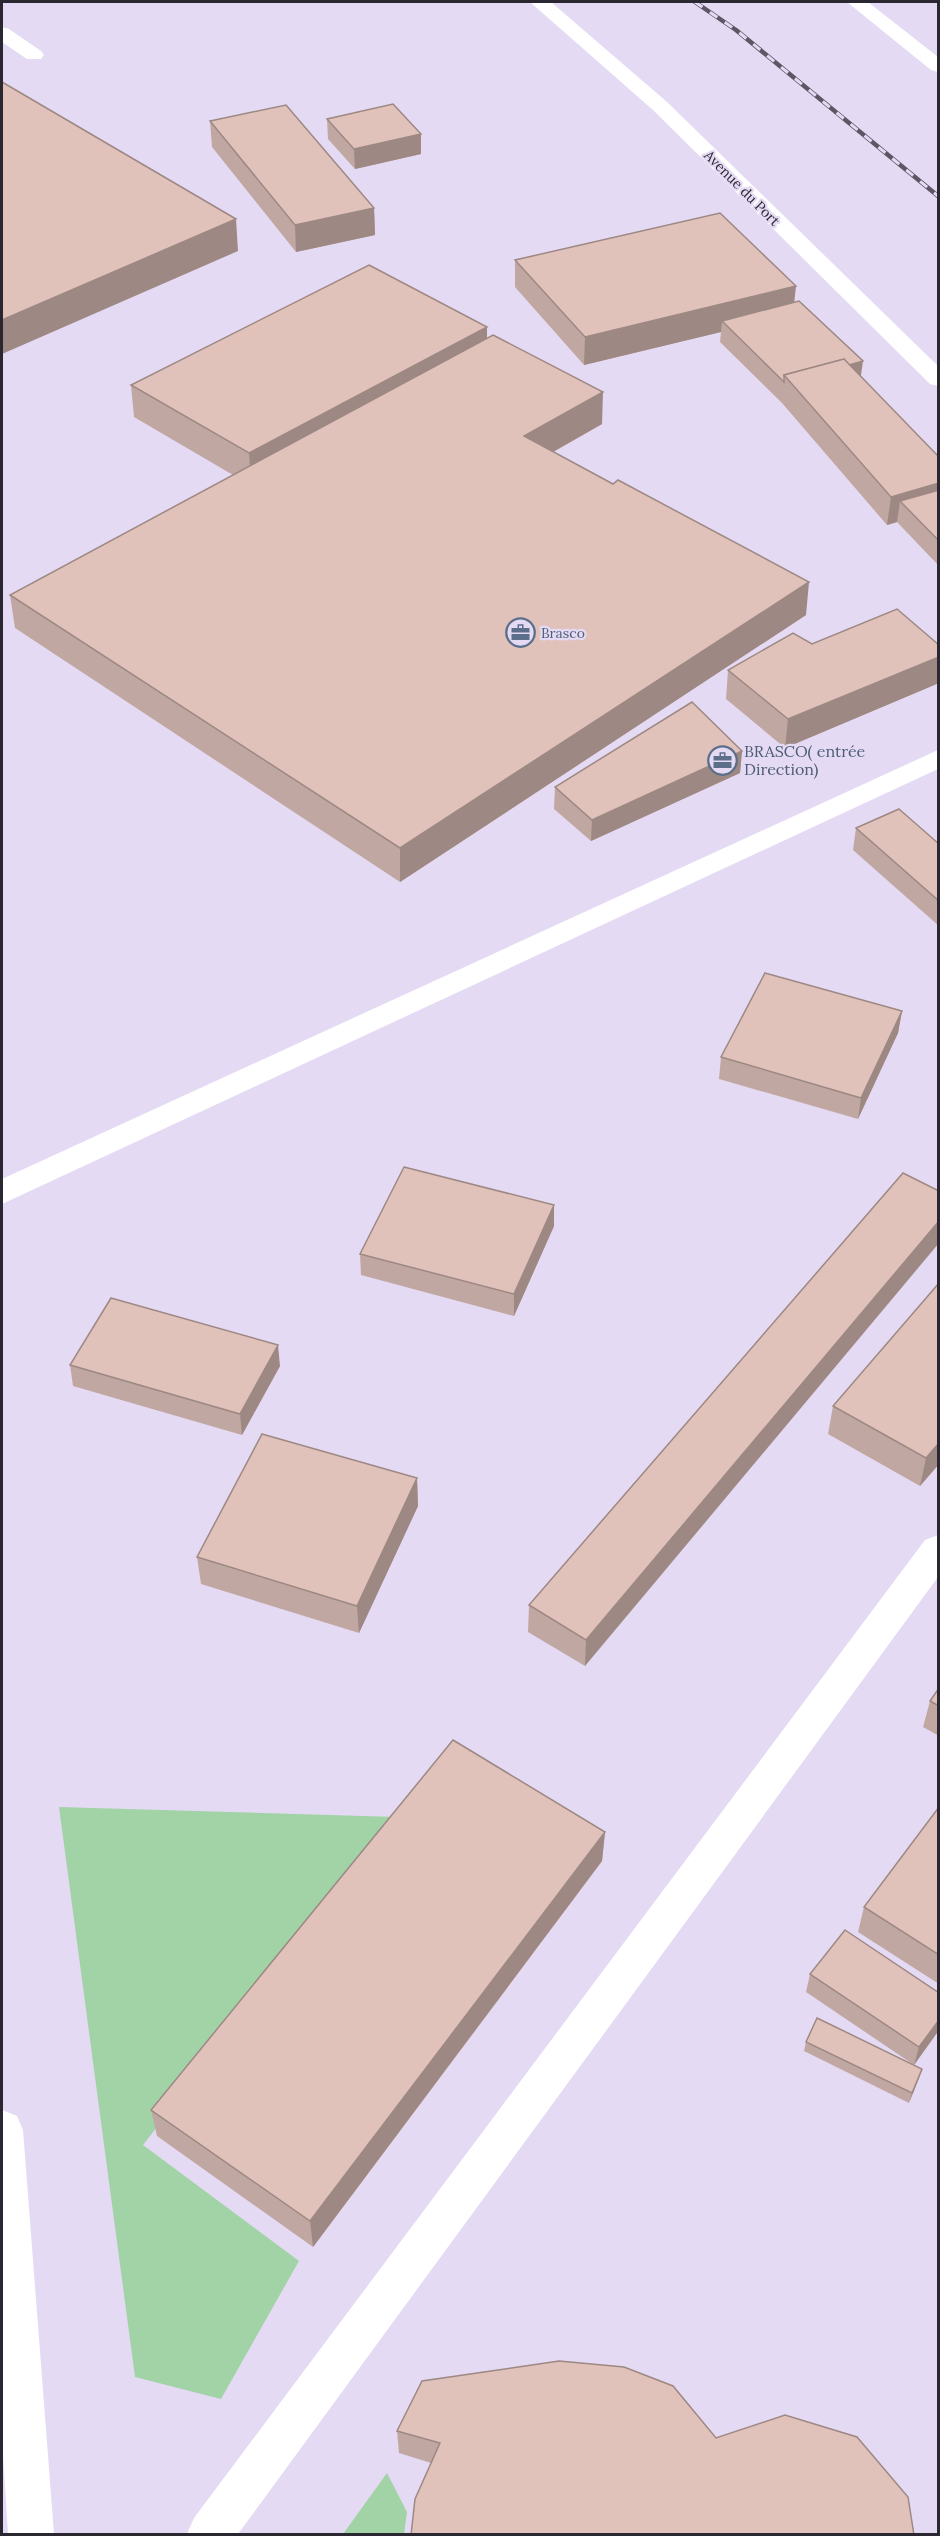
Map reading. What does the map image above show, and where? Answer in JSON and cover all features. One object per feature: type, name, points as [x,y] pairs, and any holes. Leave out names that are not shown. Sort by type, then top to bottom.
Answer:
[{"type":"street","name":"Avenue du Port","points":[[540,2],[660,106],[939,379]]},
{"type":"street","points":[[856,2],[939,66]]},
{"type":"street","points":[[2,33],[34,55]]},
{"type":"street","points":[[2,1192],[939,759]]},
{"type":"street","points":[[210,2535],[939,1550]]},
{"type":"street","points":[[2,2130],[31,2535]]},
{"type":"green space","points":[[59,1807],[397,1817],[143,2145],[299,2261],[221,2399],[135,2377]]},
{"type":"green space","points":[[387,2473],[407,2512],[404,2534],[343,2534]]},
{"type":"building","points":[[2,82],[236,219],[2,320]]},
{"type":"building","points":[[393,104],[421,134],[354,149],[327,119]]},
{"type":"building","points":[[286,105],[374,208],[295,225],[210,121]]},
{"type":"building","points":[[720,213],[796,286],[585,337],[515,260]]},
{"type":"building","points":[[369,265],[487,327],[249,453],[131,385]]},
{"type":"building","points":[[799,301],[863,361],[849,365],[844,359],[784,375],[784,382],[722,321]]},
{"type":"building","points":[[493,335],[603,392],[524,436],[613,484],[618,480],[809,582],[400,848],[10,595]]},
{"type":"building","points":[[844,359],[939,457],[939,483],[891,497],[784,375]]},
{"type":"building","points":[[939,490],[939,541],[900,501]]},
{"type":"building","points":[[897,609],[939,645],[939,657],[788,719],[728,670],[793,633],[812,644]]},
{"type":"building","points":[[692,702],[742,751],[592,820],[555,787]]},
{"type":"building","points":[[899,809],[939,844],[939,901],[856,828]]},
{"type":"building","points":[[765,973],[902,1011],[861,1098],[721,1057]]},
{"type":"building","points":[[404,1167],[554,1205],[514,1294],[360,1254]]},
{"type":"building","points":[[903,1173],[939,1191],[939,1221],[586,1640],[529,1605]]},
{"type":"building","points":[[939,1283],[939,1443],[926,1458],[833,1406]]},
{"type":"building","points":[[111,1298],[278,1345],[240,1414],[70,1365]]},
{"type":"building","points":[[262,1434],[417,1478],[357,1606],[197,1557]]},
{"type":"building","points":[[939,1688],[939,1706],[930,1701]]},
{"type":"building","points":[[453,1740],[605,1832],[310,2221],[151,2110]]},
{"type":"building","points":[[939,1807],[939,1955],[864,1907]]},
{"type":"building","points":[[845,1930],[939,1993],[939,2020],[919,2047],[810,1974]]},
{"type":"building","points":[[817,2018],[922,2069],[912,2093],[806,2042]]},
{"type":"building","points":[[559,2361],[624,2367],[673,2386],[716,2438],[785,2415],[857,2437],[908,2497],[914,2535],[411,2535],[415,2499],[440,2443],[397,2431],[422,2381]]},
{"type":"railway","points":[[695,2],[736,30],[938,196]]},
{"type":"place","name":"Brasco","points":[[520,633]]},
{"type":"place","name":"BRASCO( entrée Direction)","points":[[723,760]]}]
